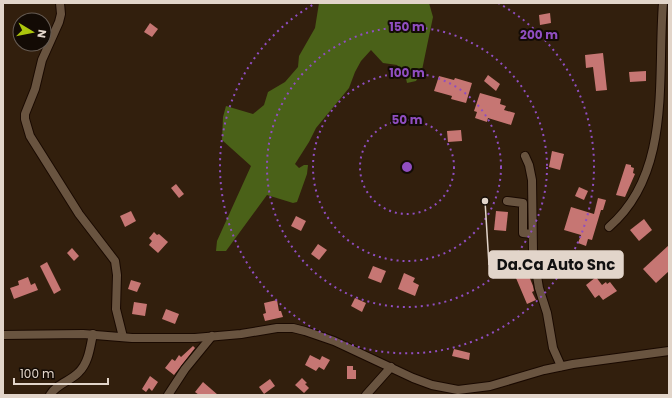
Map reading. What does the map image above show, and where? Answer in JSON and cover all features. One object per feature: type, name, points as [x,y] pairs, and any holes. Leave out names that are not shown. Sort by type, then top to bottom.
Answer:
[{"type":"street","points":[[60,3],[58,24],[42,60],[34,93],[26,111],[25,119],[32,138],[83,220],[115,261],[117,275],[116,306],[123,337]]},
{"type":"street","points":[[609,227],[616,221],[637,195],[646,180],[655,157],[659,132],[662,85],[663,3]]},
{"type":"street","points":[[525,156],[530,170],[532,187],[533,252],[539,288],[547,313],[553,348],[561,366]]},
{"type":"street","points":[[507,201],[523,203],[523,233],[532,234]]},
{"type":"street","points":[[3,335],[94,334],[123,337],[195,338],[277,328],[293,328],[328,339],[413,378],[441,387],[476,392],[531,373],[561,366],[669,352]]},
{"type":"street","points":[[50,395],[53,390],[75,376],[82,369],[94,334]]},
{"type":"street","points":[[168,395],[185,369],[212,336]]},
{"type":"street","points":[[366,395],[391,367]]},
{"type":"green space","points":[[319,3],[429,3],[433,17],[422,70],[416,81],[407,83],[405,74],[397,65],[383,63],[371,50],[361,61],[349,88],[316,128],[295,164],[299,168],[304,165],[308,165],[307,174],[297,202],[293,203],[267,195],[226,251],[216,251],[217,241],[251,166],[222,140],[223,117],[226,106],[253,114],[264,105],[268,92],[285,82],[298,67],[299,56],[315,28]]},
{"type":"building","points":[[550,13],[551,23],[540,25],[539,15]]},
{"type":"building","points":[[150,23],[158,29],[152,37],[144,32]]},
{"type":"building","points":[[603,53],[607,90],[596,91],[593,67],[586,68],[585,55]]},
{"type":"building","points":[[646,71],[646,81],[630,82],[629,72]]},
{"type":"building","points":[[488,75],[500,84],[496,91],[484,81]]},
{"type":"building","points":[[439,76],[454,80],[455,78],[472,83],[466,103],[451,99],[452,96],[434,91]]},
{"type":"building","points":[[480,93],[501,99],[500,104],[506,106],[504,110],[515,113],[511,125],[488,118],[487,122],[475,118],[477,112],[474,111]]},
{"type":"building","points":[[461,130],[462,141],[448,142],[447,131]]},
{"type":"building","points":[[552,151],[564,154],[560,170],[549,167]]},
{"type":"building","points":[[626,164],[631,165],[631,167],[634,168],[633,173],[635,174],[625,197],[616,195]]},
{"type":"building","points":[[176,184],[184,194],[179,198],[171,188]]},
{"type":"building","points":[[579,187],[588,191],[584,200],[575,196]]},
{"type":"building","points":[[598,198],[606,200],[603,210],[601,210],[592,240],[588,239],[586,246],[578,243],[581,235],[564,230],[571,207],[594,214]]},
{"type":"building","points":[[131,211],[136,221],[125,227],[120,216]]},
{"type":"building","points":[[496,211],[508,212],[506,231],[494,230]]},
{"type":"building","points":[[296,216],[306,221],[301,231],[291,226]]},
{"type":"building","points":[[644,219],[652,230],[639,241],[630,230]]},
{"type":"building","points":[[154,232],[157,235],[159,234],[168,242],[158,253],[149,245],[152,241],[149,238]]},
{"type":"building","points":[[318,244],[327,250],[319,260],[311,254]]},
{"type":"building","points":[[669,245],[669,271],[656,283],[643,269]]},
{"type":"building","points":[[72,248],[79,256],[74,261],[67,253]]},
{"type":"building","points":[[47,262],[61,290],[54,294],[40,266]]},
{"type":"building","points":[[373,266],[386,271],[381,283],[368,278]]},
{"type":"building","points":[[525,266],[533,286],[534,291],[532,292],[536,300],[527,304],[513,271]]},
{"type":"building","points":[[404,273],[415,278],[413,282],[419,285],[415,296],[398,289]]},
{"type":"building","points":[[28,277],[31,285],[35,283],[38,290],[14,299],[10,288],[19,285],[18,281]]},
{"type":"building","points":[[596,277],[602,285],[606,282],[607,284],[610,282],[617,291],[603,300],[599,295],[595,298],[586,285]]},
{"type":"building","points":[[131,280],[141,283],[137,292],[128,289]]},
{"type":"building","points":[[355,298],[366,303],[362,312],[351,306]]},
{"type":"building","points":[[277,300],[279,311],[281,311],[283,317],[265,321],[263,314],[266,313],[264,303]]},
{"type":"building","points":[[134,302],[147,304],[145,316],[132,314]]},
{"type":"building","points":[[166,309],[179,314],[175,324],[162,319]]},
{"type":"building","points":[[193,346],[195,348],[174,375],[165,368],[172,359],[175,361],[179,355],[181,357]]},
{"type":"building","points":[[454,349],[470,353],[469,360],[452,356]]},
{"type":"building","points":[[310,355],[320,360],[322,356],[330,360],[324,370],[319,367],[316,371],[305,365]]},
{"type":"building","points":[[347,366],[353,366],[353,370],[356,370],[356,379],[347,379]]},
{"type":"building","points":[[150,376],[158,382],[152,391],[149,388],[146,392],[142,389]]},
{"type":"building","points":[[302,378],[307,383],[305,384],[309,388],[304,393],[295,385]]},
{"type":"building","points":[[270,379],[275,386],[264,394],[259,387]]},
{"type":"building","points":[[203,382],[218,395],[199,395],[195,392]]},
{"type":"place","name":"Da.Ca Auto Snc","points":[[485,201]]}]
